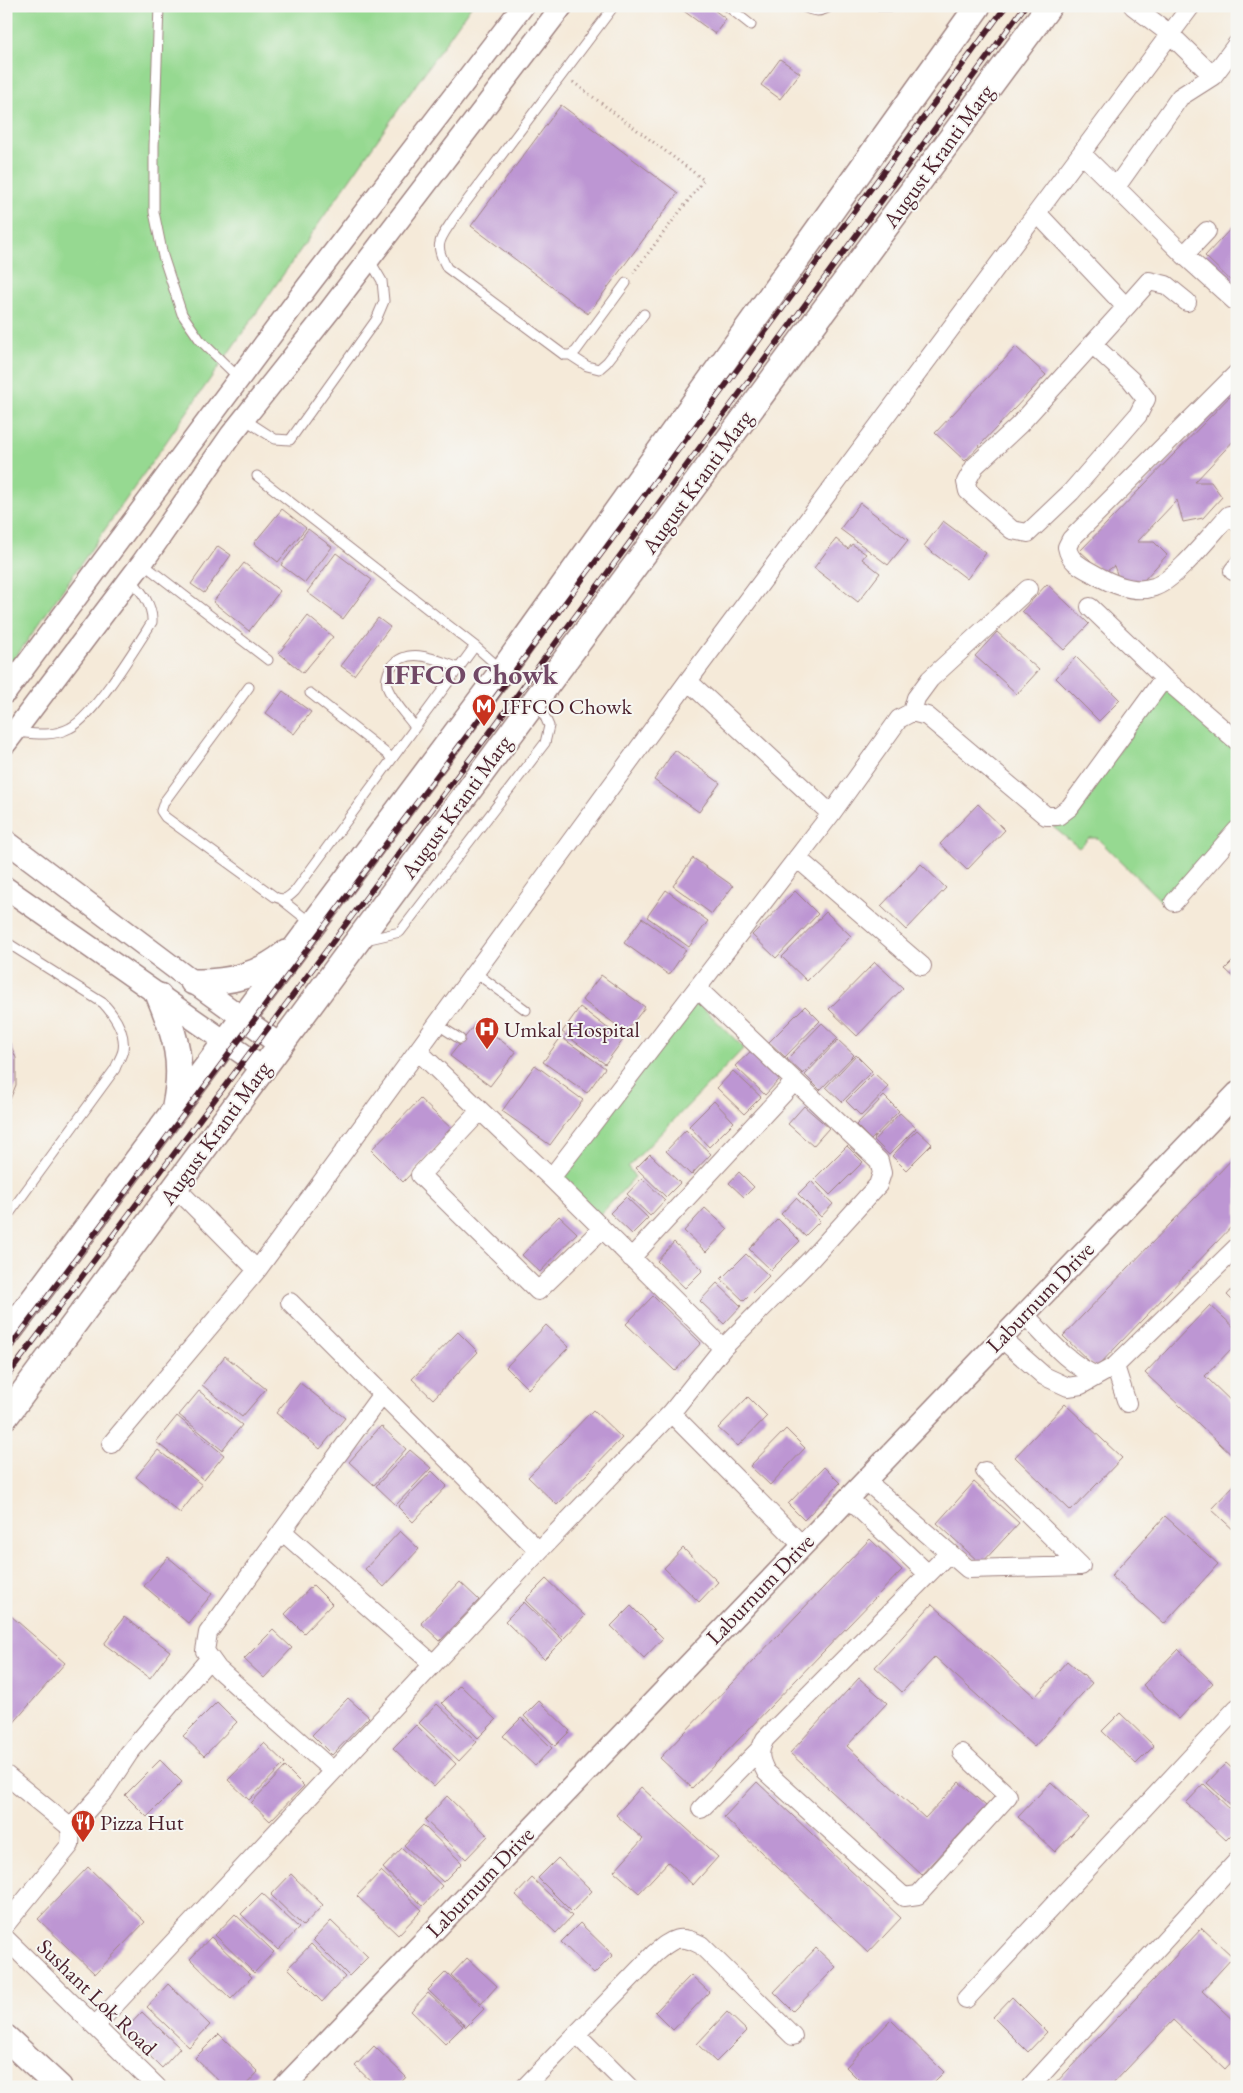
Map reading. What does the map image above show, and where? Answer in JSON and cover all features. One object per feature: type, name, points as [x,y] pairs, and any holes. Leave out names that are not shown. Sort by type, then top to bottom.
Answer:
[{"type":"main road","name":"August Kranti Marg","points":[[6,1336],[503,670],[978,6]]},
{"type":"main road","name":"August Kranti Marg","points":[[6,1416],[1049,6]]},
{"type":"main road","points":[[193,982],[219,982],[246,976],[275,962],[307,933]]},
{"type":"main road","points":[[160,996],[174,1033],[180,1066],[180,1084],[174,1111]]},
{"type":"main road","points":[[6,2038],[59,2087]]},
{"type":"street","points":[[6,692],[307,287],[523,6]]},
{"type":"street","points":[[10,737],[136,570],[244,419],[562,6]]},
{"type":"street","points":[[1133,6],[1170,34],[1213,76]]},
{"type":"street","points":[[111,1444],[257,1270],[688,681],[1191,6]]},
{"type":"street","points":[[1116,187],[1180,97],[1213,76],[1237,44]]},
{"type":"street","points":[[1082,154],[1184,255],[1236,302]]},
{"type":"street","points":[[1037,213],[1126,307]]},
{"type":"street","points":[[1184,255],[1208,231]]},
{"type":"street","points":[[1092,344],[1131,380],[1146,399],[1138,415],[1072,492],[1028,533],[1012,530],[968,491],[966,482],[975,466],[1019,425],[1092,344],[1126,307],[1149,281],[1166,285],[1187,302]]},
{"type":"street","points":[[1234,514],[1174,574],[1155,587],[1136,589],[1110,582],[1074,563],[1069,556],[1067,548],[1072,539],[1126,483],[1237,373]]},
{"type":"street","points":[[912,712],[916,698],[930,679],[1028,589]]},
{"type":"street","points":[[1090,607],[1164,678],[1237,741]]},
{"type":"street","points":[[551,1178],[831,814],[899,719],[912,712],[927,716],[1046,816],[1058,816],[1070,807],[1164,678]]},
{"type":"street","points":[[688,681],[831,814]]},
{"type":"street","points":[[1174,902],[1237,830]]},
{"type":"street","points":[[6,841],[280,1045]]},
{"type":"street","points":[[797,858],[922,966]]},
{"type":"street","points":[[6,888],[263,1068]]},
{"type":"street","points":[[95,2026],[539,1551],[671,1414],[723,1348],[811,1259],[878,1185],[882,1173],[878,1161],[697,988]]},
{"type":"street","points":[[418,1052],[551,1178],[723,1348]]},
{"type":"street","points":[[631,1258],[795,1081]]},
{"type":"street","name":"Laburnum Drive","points":[[284,2087],[1237,1092]]},
{"type":"street","points":[[480,1111],[420,1175],[538,1291],[602,1229]]},
{"type":"street","points":[[175,1187],[257,1270]]},
{"type":"street","points":[[1001,1338],[1044,1376],[1068,1387],[1081,1385],[1115,1366],[1237,1246]]},
{"type":"street","points":[[290,1302],[539,1551]]},
{"type":"street","points":[[1024,1314],[1065,1355],[1084,1371],[1097,1376]]},
{"type":"street","points":[[1115,1366],[1127,1403]]},
{"type":"street","points":[[334,1771],[218,1669],[205,1651],[208,1633],[382,1394]]},
{"type":"street","points":[[671,1414],[802,1545]]},
{"type":"street","points":[[865,1480],[968,1570],[1081,1566],[985,1471]]},
{"type":"street","points":[[848,1498],[928,1574]]},
{"type":"street","points":[[282,1531],[433,1664]]},
{"type":"street","points":[[702,1808],[760,1749],[765,1739],[949,1553]]},
{"type":"street","points":[[6,1924],[70,1845],[71,1828],[104,1791],[129,1753],[210,1658]]},
{"type":"street","points":[[966,1999],[1237,1708]]},
{"type":"street","points":[[760,1749],[760,1761],[766,1772],[904,1897],[918,1895],[1008,1796],[962,1753]]},
{"type":"street","points":[[6,1775],[71,1828]]},
{"type":"street","points":[[1030,2087],[1237,1860]]},
{"type":"street","points":[[525,2087],[654,1954],[677,1938],[689,1938],[701,1945],[793,2036]]},
{"type":"street","name":"Sushant Lok Road","points":[[6,1939],[157,2087]]},
{"type":"street","points":[[576,2034],[629,2087]]},
{"type":"lane","points":[[159,6],[154,146],[154,212],[163,256],[182,314],[200,340],[240,379]]},
{"type":"lane","points":[[614,6],[454,218],[440,240],[439,254],[447,268],[564,355],[570,356],[587,366],[599,368],[607,362],[644,314]]},
{"type":"lane","points":[[727,6],[751,25]]},
{"type":"lane","points":[[802,6],[815,12],[823,11],[831,6]]},
{"type":"lane","points":[[881,6],[897,6]]},
{"type":"lane","points":[[244,419],[276,439],[290,440],[376,320],[384,300],[382,281],[369,259]]},
{"type":"lane","points":[[570,356],[576,351],[626,283]]},
{"type":"lane","points":[[257,476],[475,646],[503,670]]},
{"type":"lane","points":[[136,570],[268,660]]},
{"type":"lane","points":[[10,737],[46,735],[70,728],[88,712],[120,672],[152,622],[152,615],[136,570]]},
{"type":"lane","points":[[282,900],[288,898],[295,890],[475,646]]},
{"type":"lane","points":[[415,727],[388,688],[387,672],[395,662],[407,656],[424,656],[459,668]]},
{"type":"lane","points":[[249,686],[164,802],[161,811],[165,817],[267,892],[282,900],[307,933]]},
{"type":"lane","points":[[310,693],[392,758]]},
{"type":"lane","points":[[356,942],[400,932],[545,744],[549,726],[537,698]]},
{"type":"lane","points":[[6,942],[103,1003],[115,1016],[121,1031],[123,1049],[115,1069],[7,1216]]},
{"type":"lane","points":[[476,973],[526,1010]]},
{"type":"lane","points":[[438,1025],[460,1039]]},
{"type":"path","points":[[562,74],[704,180],[626,283]]},
{"type":"green space","points":[[6,6],[471,6],[6,671]]},
{"type":"green space","points":[[1166,687],[1237,750],[1237,823],[1165,905],[1097,838],[1089,838],[1079,848],[1053,827],[1062,823],[1076,811]]},
{"type":"green space","points":[[696,1001],[744,1048],[628,1167],[635,1177],[600,1215],[561,1177]]},
{"type":"building","points":[[677,6],[709,6],[726,19],[715,34]]},
{"type":"building","points":[[780,59],[800,73],[780,99],[761,85]]},
{"type":"building","points":[[561,105],[678,193],[588,314],[471,226]]},
{"type":"building","points":[[1237,222],[1237,283],[1235,285],[1205,256]]},
{"type":"building","points":[[1016,347],[1046,375],[965,461],[935,433]]},
{"type":"building","points":[[1237,389],[1237,437],[1195,482],[1211,482],[1222,497],[1203,518],[1183,522],[1177,500],[1137,542],[1154,542],[1167,555],[1144,580],[1120,582],[1114,566],[1104,573],[1080,551]]},
{"type":"building","points":[[860,503],[908,540],[888,565],[840,529]]},
{"type":"building","points":[[282,509],[306,528],[278,562],[254,543]]},
{"type":"building","points":[[943,521],[986,553],[967,579],[924,546]]},
{"type":"building","points":[[308,529],[332,547],[305,583],[281,565]]},
{"type":"building","points":[[836,539],[848,549],[852,544],[866,554],[862,559],[880,573],[858,602],[814,568]]},
{"type":"building","points":[[218,546],[231,555],[204,593],[191,584]]},
{"type":"building","points":[[336,553],[372,580],[343,619],[307,592]]},
{"type":"building","points":[[244,563],[280,591],[249,631],[213,602]]},
{"type":"building","points":[[1047,584],[1089,624],[1064,650],[1022,611]]},
{"type":"building","points":[[308,616],[333,637],[303,673],[279,653]]},
{"type":"building","points":[[378,618],[390,627],[354,675],[341,666]]},
{"type":"building","points":[[997,632],[1039,670],[1017,694],[975,656]]},
{"type":"building","points":[[1076,657],[1120,700],[1099,721],[1056,678]]},
{"type":"building","points":[[283,691],[311,712],[294,734],[266,713]]},
{"type":"building","points":[[675,750],[720,783],[699,812],[654,780]]},
{"type":"building","points":[[978,804],[1005,830],[967,870],[940,844]]},
{"type":"building","points":[[693,858],[733,886],[712,914],[673,886]]},
{"type":"building","points":[[921,864],[946,888],[906,930],[881,906]]},
{"type":"building","points":[[666,890],[708,921],[689,947],[647,917]]},
{"type":"building","points":[[795,891],[818,914],[776,958],[752,935]]},
{"type":"building","points":[[826,912],[851,936],[807,981],[782,957]]},
{"type":"building","points":[[642,918],[686,950],[669,975],[624,943]]},
{"type":"building","points":[[1237,957],[1237,980],[1225,969]]},
{"type":"building","points":[[875,962],[903,988],[857,1036],[829,1009]]},
{"type":"building","points":[[601,975],[645,1007],[626,1032],[582,1000]]},
{"type":"building","points":[[805,1006],[820,1021],[785,1057],[769,1042]]},
{"type":"building","points":[[580,1007],[623,1040],[605,1064],[562,1032]]},
{"type":"building","points":[[477,1022],[516,1052],[490,1086],[450,1056]]},
{"type":"building","points":[[822,1023],[838,1038],[803,1074],[787,1059]]},
{"type":"building","points":[[6,1034],[16,1058],[16,1085],[6,1109]]},
{"type":"building","points":[[561,1037],[605,1068],[587,1093],[543,1062]]},
{"type":"building","points":[[838,1040],[854,1055],[820,1090],[805,1075]]},
{"type":"building","points":[[751,1051],[780,1079],[765,1095],[735,1066]]},
{"type":"building","points":[[856,1055],[872,1071],[842,1102],[826,1087]]},
{"type":"building","points":[[535,1065],[583,1100],[550,1145],[502,1111]]},
{"type":"building","points":[[733,1071],[761,1097],[744,1114],[717,1088]]},
{"type":"building","points":[[874,1073],[889,1087],[861,1116],[846,1101]]},
{"type":"building","points":[[884,1096],[899,1111],[871,1140],[856,1125]]},
{"type":"building","points":[[420,1099],[453,1130],[403,1182],[371,1150]]},
{"type":"building","points":[[714,1101],[734,1122],[709,1147],[689,1126]]},
{"type":"building","points":[[804,1106],[829,1128],[813,1146],[788,1124]]},
{"type":"building","points":[[900,1113],[916,1128],[889,1155],[874,1140]]},
{"type":"building","points":[[686,1130],[711,1154],[691,1175],[666,1151]]},
{"type":"building","points":[[917,1130],[932,1144],[906,1170],[892,1156]]},
{"type":"building","points":[[847,1146],[863,1162],[830,1195],[814,1179]]},
{"type":"building","points":[[650,1154],[680,1183],[666,1197],[636,1168]]},
{"type":"building","points":[[1237,1154],[1237,1221],[1096,1368],[1063,1336]]},
{"type":"building","points":[[739,1172],[754,1187],[744,1197],[729,1183]]},
{"type":"building","points":[[642,1178],[665,1200],[650,1216],[627,1194]]},
{"type":"building","points":[[811,1181],[833,1204],[821,1217],[798,1194]]},
{"type":"building","points":[[626,1197],[648,1218],[632,1234],[610,1213]]},
{"type":"building","points":[[796,1198],[820,1221],[805,1236],[781,1214]]},
{"type":"building","points":[[705,1208],[728,1229],[706,1252],[684,1231]]},
{"type":"building","points":[[559,1216],[577,1233],[540,1272],[522,1255]]},
{"type":"building","points":[[778,1219],[800,1241],[771,1270],[749,1249]]},
{"type":"building","points":[[674,1242],[703,1270],[685,1288],[657,1261]]},
{"type":"building","points":[[746,1254],[769,1276],[744,1301],[721,1279]]},
{"type":"building","points":[[717,1283],[741,1306],[724,1324],[700,1301]]},
{"type":"building","points":[[1237,1284],[1237,1305],[1227,1295]]},
{"type":"building","points":[[653,1296],[701,1343],[675,1371],[626,1324]]},
{"type":"building","points":[[1210,1305],[1237,1330],[1237,1343],[1205,1376],[1237,1407],[1237,1460],[1145,1373]]},
{"type":"building","points":[[546,1325],[569,1347],[528,1389],[506,1367]]},
{"type":"building","points":[[458,1332],[478,1352],[433,1399],[412,1379]]},
{"type":"building","points":[[225,1356],[266,1389],[242,1417],[202,1385]]},
{"type":"building","points":[[300,1383],[345,1418],[320,1449],[276,1413]]},
{"type":"building","points":[[199,1391],[242,1425],[222,1450],[179,1415]]},
{"type":"building","points":[[748,1397],[767,1416],[738,1446],[718,1428]]},
{"type":"building","points":[[1065,1404],[1122,1458],[1071,1511],[1015,1457]]},
{"type":"building","points":[[593,1410],[622,1438],[557,1505],[528,1477]]},
{"type":"building","points":[[177,1416],[224,1455],[204,1480],[156,1442]]},
{"type":"building","points":[[381,1426],[406,1449],[374,1485],[349,1462]]},
{"type":"building","points":[[786,1429],[805,1448],[770,1485],[750,1466]]},
{"type":"building","points":[[158,1450],[202,1485],[180,1513],[136,1477]]},
{"type":"building","points":[[410,1450],[431,1468],[396,1505],[376,1486]]},
{"type":"building","points":[[824,1467],[840,1483],[804,1520],[788,1504]]},
{"type":"building","points":[[432,1471],[447,1486],[413,1522],[398,1507]]},
{"type":"building","points":[[974,1482],[1019,1523],[981,1564],[937,1523]]},
{"type":"building","points":[[1237,1482],[1237,1533],[1211,1509]]},
{"type":"building","points":[[1165,1516],[1218,1564],[1164,1624],[1111,1576]]},
{"type":"building","points":[[400,1531],[419,1549],[384,1587],[365,1569]]},
{"type":"building","points":[[870,1539],[902,1570],[692,1788],[660,1758]]},
{"type":"building","points":[[683,1548],[718,1582],[699,1602],[664,1568]]},
{"type":"building","points":[[168,1557],[212,1594],[188,1623],[144,1586]]},
{"type":"building","points":[[546,1579],[585,1616],[564,1638],[525,1600]]},
{"type":"building","points":[[460,1582],[479,1600],[440,1641],[421,1623]]},
{"type":"building","points":[[313,1585],[332,1604],[304,1633],[285,1614]]},
{"type":"building","points":[[524,1602],[563,1640],[544,1659],[505,1621]]},
{"type":"building","points":[[932,1604],[1035,1697],[1067,1661],[1092,1683],[1034,1747],[935,1657],[902,1692],[875,1667]]},
{"type":"building","points":[[631,1606],[663,1638],[644,1658],[611,1626]]},
{"type":"building","points":[[10,1615],[65,1663],[11,1726],[6,1722],[6,1619]]},
{"type":"building","points":[[124,1617],[170,1651],[150,1678],[104,1644]]},
{"type":"building","points":[[273,1630],[292,1648],[264,1678],[244,1659]]},
{"type":"building","points":[[1178,1649],[1213,1683],[1179,1719],[1143,1685]]},
{"type":"building","points":[[859,1678],[887,1703],[847,1746],[925,1818],[959,1782],[986,1806],[922,1875],[790,1753]]},
{"type":"building","points":[[460,1685],[496,1720],[478,1738],[442,1703]]},
{"type":"building","points":[[348,1698],[369,1717],[332,1755],[312,1735]]},
{"type":"building","points":[[539,1701],[570,1731],[555,1746],[524,1716]]},
{"type":"building","points":[[217,1702],[237,1722],[204,1756],[183,1736]]},
{"type":"building","points":[[437,1704],[477,1742],[459,1761],[419,1723]]},
{"type":"building","points":[[1120,1713],[1154,1746],[1136,1764],[1102,1731]]},
{"type":"building","points":[[521,1718],[552,1748],[535,1766],[503,1736]]},
{"type":"building","points":[[416,1725],[456,1764],[434,1787],[393,1748]]},
{"type":"building","points":[[264,1743],[285,1763],[249,1800],[228,1780]]},
{"type":"building","points":[[160,1760],[182,1782],[147,1817],[125,1795]]},
{"type":"building","points":[[1226,1763],[1237,1773],[1237,1811],[1207,1783]]},
{"type":"building","points":[[285,1767],[304,1786],[270,1821],[251,1803]]},
{"type":"building","points":[[757,1782],[901,1918],[868,1953],[724,1817]]},
{"type":"building","points":[[1051,1782],[1088,1817],[1055,1852],[1018,1817]]},
{"type":"building","points":[[1204,1784],[1237,1816],[1237,1829],[1226,1840],[1186,1803]]},
{"type":"building","points":[[641,1787],[718,1857],[693,1885],[668,1862],[639,1893],[614,1871],[643,1839],[616,1815]]},
{"type":"building","points":[[447,1796],[488,1836],[466,1859],[425,1820]]},
{"type":"building","points":[[423,1825],[462,1863],[443,1882],[404,1845]]},
{"type":"building","points":[[402,1848],[442,1886],[423,1906],[383,1868]]},
{"type":"building","points":[[558,1858],[592,1891],[572,1912],[538,1878]]},
{"type":"building","points":[[88,1867],[145,1922],[95,1974],[38,1919]]},
{"type":"building","points":[[381,1871],[422,1910],[398,1935],[357,1896]]},
{"type":"building","points":[[291,1874],[323,1905],[303,1926],[271,1895]]},
{"type":"building","points":[[532,1878],[572,1916],[556,1933],[516,1895]]},
{"type":"building","points":[[262,1893],[299,1928],[278,1950],[241,1914]]},
{"type":"building","points":[[235,1914],[274,1952],[254,1973],[215,1935]]},
{"type":"building","points":[[331,1921],[368,1957],[349,1976],[313,1940]]},
{"type":"building","points":[[580,1923],[613,1955],[594,1974],[561,1942]]},
{"type":"building","points":[[1202,1928],[1233,1957],[1202,1991],[1237,2024],[1237,2056],[1225,2069],[1173,2020],[1110,2087],[1052,2087]]},
{"type":"building","points":[[211,1937],[252,1977],[231,1999],[190,1959]]},
{"type":"building","points":[[311,1944],[345,1977],[322,2002],[288,1968]]},
{"type":"building","points":[[816,1948],[836,1967],[793,2011],[774,1992]]},
{"type":"building","points":[[467,1958],[497,1986],[481,2004],[451,1975]]},
{"type":"building","points":[[446,1972],[484,2009],[466,2027],[428,1990]]},
{"type":"building","points":[[691,1975],[709,1992],[673,2030],[655,2012]]},
{"type":"building","points":[[168,1984],[210,2025],[189,2047],[147,2007]]},
{"type":"building","points":[[428,1993],[463,2026],[445,2044],[411,2011]]},
{"type":"building","points":[[1012,1997],[1047,2032],[1028,2052],[993,2017]]},
{"type":"building","points":[[142,2012],[180,2048],[162,2068],[124,2031]]},
{"type":"building","points":[[727,2012],[747,2031],[716,2062],[697,2044]]},
{"type":"building","points":[[891,2020],[944,2072],[929,2087],[866,2087],[846,2067]]},
{"type":"building","points":[[219,2034],[258,2072],[244,2087],[225,2087],[195,2058]]},
{"type":"building","points":[[374,2046],[406,2077],[397,2087],[377,2087],[355,2066]]},
{"type":"railway","points":[[6,1352],[477,722],[1006,6]]},
{"type":"railway","points":[[6,1378],[490,732],[1025,6]]},
{"type":"place","name":"IFFCO Chowk","points":[[484,727]]},
{"type":"place","name":"Umkal Hospital","points":[[487,1050]]},
{"type":"place","name":"Pizza Hut","points":[[83,1843]]},
{"type":"district","name":"IFFCO Chowk","points":[[471,674]]}]
